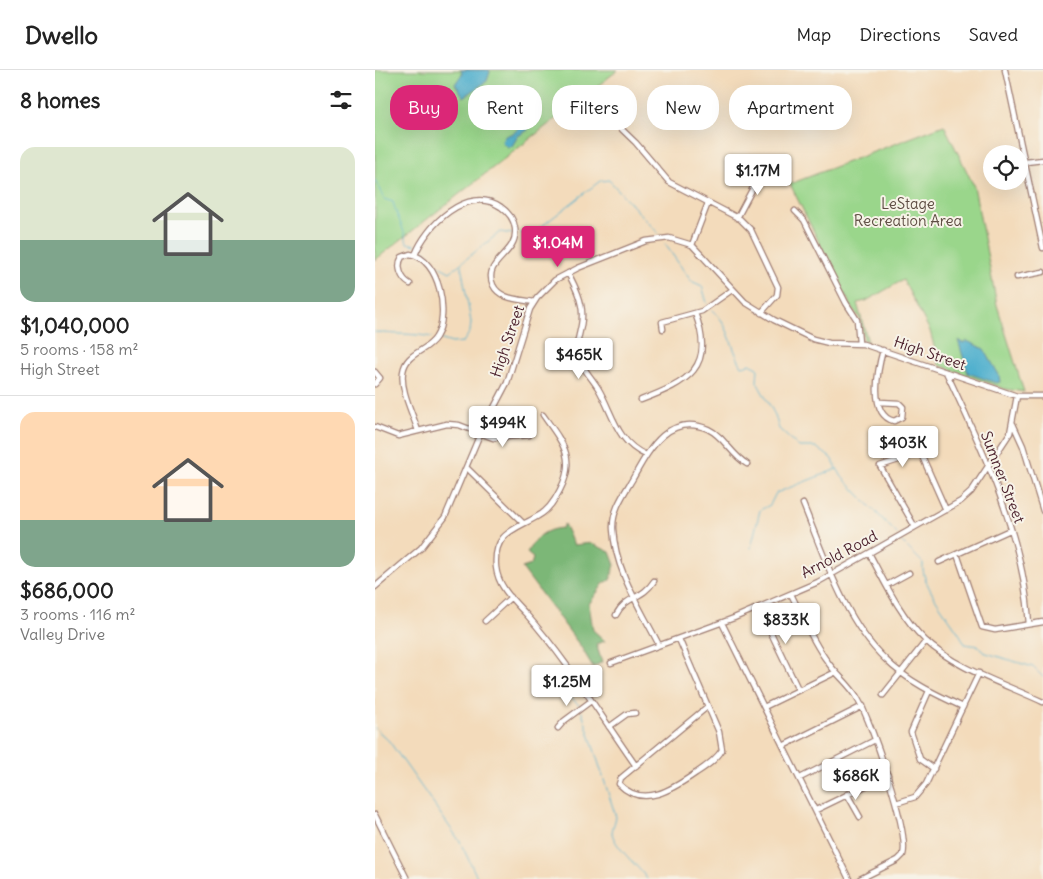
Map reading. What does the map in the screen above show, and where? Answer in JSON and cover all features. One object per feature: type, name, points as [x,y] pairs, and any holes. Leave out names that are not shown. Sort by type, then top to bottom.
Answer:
[{"type":"street","points":[[1005,70],[1022,145]]},
{"type":"street","points":[[623,130],[633,139],[666,180],[737,218],[749,227],[777,283],[777,295],[761,313]]},
{"type":"street","points":[[1028,162],[1043,160]]},
{"type":"street","points":[[737,218],[764,167]]},
{"type":"street","points":[[1028,170],[1040,219],[1043,248]]},
{"type":"street","points":[[415,255],[425,234],[457,207],[474,200],[493,202],[511,216],[516,234],[509,250],[493,266],[491,276],[493,285],[503,295],[534,302]]},
{"type":"street","points":[[692,245],[708,203]]},
{"type":"street","points":[[795,211],[804,220],[847,305],[857,320],[859,343]]},
{"type":"street","name":"High Street","points":[[375,587],[413,556],[435,532],[453,502],[480,434],[507,383],[534,302],[551,283],[568,273],[652,239],[669,238],[692,245],[732,290],[761,313],[818,340],[834,343],[859,343],[1017,396],[1043,396]]},
{"type":"street","points":[[410,284],[402,277],[399,261],[404,255],[415,255],[429,264],[436,276],[442,319],[435,340],[411,356],[403,372],[404,387],[418,431]]},
{"type":"street","points":[[1017,277],[1043,272]]},
{"type":"street","points":[[568,273],[581,306],[582,317],[577,345],[579,360],[597,387],[617,430],[631,446],[646,455]]},
{"type":"street","points":[[663,329],[662,322],[710,307],[732,290]]},
{"type":"street","points":[[641,400],[683,382],[696,368],[701,358],[703,342],[695,313]]},
{"type":"street","points":[[880,402],[899,403],[903,407],[902,416],[894,421],[890,420],[885,416],[880,402],[876,384],[883,350]]},
{"type":"street","points":[[375,372],[380,378],[375,384]]},
{"type":"street","name":"Sumner Street","points":[[946,372],[989,466],[1022,573],[1029,624]]},
{"type":"street","name":"Arnold Road","points":[[611,663],[722,623],[791,594],[831,575],[946,510],[966,496],[989,466],[1010,433],[1017,396]]},
{"type":"street","points":[[543,415],[563,443],[569,466],[565,481],[555,499],[541,514],[506,534],[499,545],[496,569],[499,581],[552,642],[636,766]]},
{"type":"street","points":[[375,427],[397,436],[447,424],[459,425],[493,438],[529,435]]},
{"type":"street","points":[[1013,424],[1020,438],[1043,511]]},
{"type":"street","points":[[659,645],[621,569],[613,522],[615,511],[646,455],[658,438],[682,426],[707,429],[719,436],[737,459],[747,464]]},
{"type":"street","points":[[914,438],[946,510]]},
{"type":"street","points":[[915,527],[880,466],[920,453]]},
{"type":"street","points":[[467,468],[523,523]]},
{"type":"street","points":[[803,504],[831,575],[874,648],[900,672],[929,691],[963,707]]},
{"type":"street","points":[[939,562],[1010,530]]},
{"type":"street","points":[[869,553],[909,622],[926,641],[955,661],[1043,702]]},
{"type":"street","points":[[957,554],[979,622],[986,630],[1043,622]]},
{"type":"street","points":[[887,585],[909,573]]},
{"type":"street","points":[[616,615],[621,604],[648,591],[654,581]]},
{"type":"street","points":[[791,594],[821,653],[836,672],[849,684],[863,706],[896,803],[905,848],[903,854],[898,860],[860,879]]},
{"type":"street","points":[[485,621],[511,597]]},
{"type":"street","points":[[759,608],[798,689]]},
{"type":"street","points":[[722,623],[849,879]]},
{"type":"street","points":[[679,639],[722,742],[722,750],[718,756],[662,794],[636,794],[619,784],[621,778],[707,707]]},
{"type":"street","points":[[883,695],[926,641]]},
{"type":"street","points":[[764,707],[836,672]]},
{"type":"street","points":[[896,803],[918,794],[934,769],[979,673]]},
{"type":"street","points":[[929,691],[912,726],[911,735],[921,762],[934,769]]},
{"type":"street","points":[[559,728],[563,721],[591,701]]},
{"type":"street","points":[[783,746],[863,706]]},
{"type":"street","points":[[609,727],[627,714],[635,713]]},
{"type":"street","points":[[799,778],[875,740]]},
{"type":"street","points":[[816,810],[888,775]]},
{"type":"street","points":[[847,794],[860,817]]},
{"type":"street","points":[[375,815],[407,879]]},
{"type":"green space","points":[[375,70],[618,70],[599,85],[552,85],[552,122],[542,129],[542,85],[468,85],[468,130],[541,130],[375,260]]},
{"type":"green space","name":"LeStage Recreation Area","points":[[944,125],[974,186],[997,305],[1024,392],[1005,389],[939,365],[930,331],[903,280],[866,301],[857,303],[868,342],[864,340],[860,319],[851,306],[790,184]]},
{"type":"green space","points":[[564,524],[574,545],[591,543],[610,552],[615,565],[610,580],[604,583],[589,604],[593,630],[605,641],[596,644],[602,662],[593,667],[581,647],[522,568],[531,565],[533,558],[527,553],[533,543],[545,532],[562,528]]},
{"type":"water","points":[[461,70],[489,70],[490,72],[487,81],[481,85],[468,85],[468,94],[464,97],[458,85],[455,84],[462,74]]},
{"type":"water","points":[[517,130],[528,130],[518,136],[512,146],[507,147],[502,142],[504,137]]},
{"type":"water","points":[[958,340],[962,343],[967,341],[984,349],[999,375],[1000,382],[996,383],[968,373]]},
{"type":"waterway","points":[[375,180],[384,199],[393,202],[407,243],[416,245]]},
{"type":"waterway","points":[[520,233],[533,233],[600,181],[609,180],[659,234]]},
{"type":"waterway","points":[[422,248],[437,265],[450,272],[500,232],[513,234]]},
{"type":"waterway","points":[[665,244],[691,281],[702,286],[707,303]]},
{"type":"waterway","points":[[439,339],[452,343],[463,342],[470,332],[471,322],[461,265]]},
{"type":"waterway","points":[[713,310],[727,330],[742,366],[750,364],[758,368],[757,382],[775,415],[779,429],[799,447],[816,447],[831,458],[842,477],[897,534]]},
{"type":"waterway","points":[[375,332],[432,337]]},
{"type":"waterway","points":[[751,548],[760,510],[770,505],[776,493],[837,469]]},
{"type":"waterway","points":[[900,540],[923,563],[923,572],[932,593],[965,644],[979,646],[983,652],[1033,667],[1043,677]]},
{"type":"waterway","points":[[544,671],[579,705]]},
{"type":"waterway","points":[[582,712],[616,817],[612,831],[614,839],[617,845],[647,879]]},
{"type":"waterway","points":[[375,728],[389,741],[461,843]]},
{"type":"waterway","points":[[462,846],[478,879]]}]
